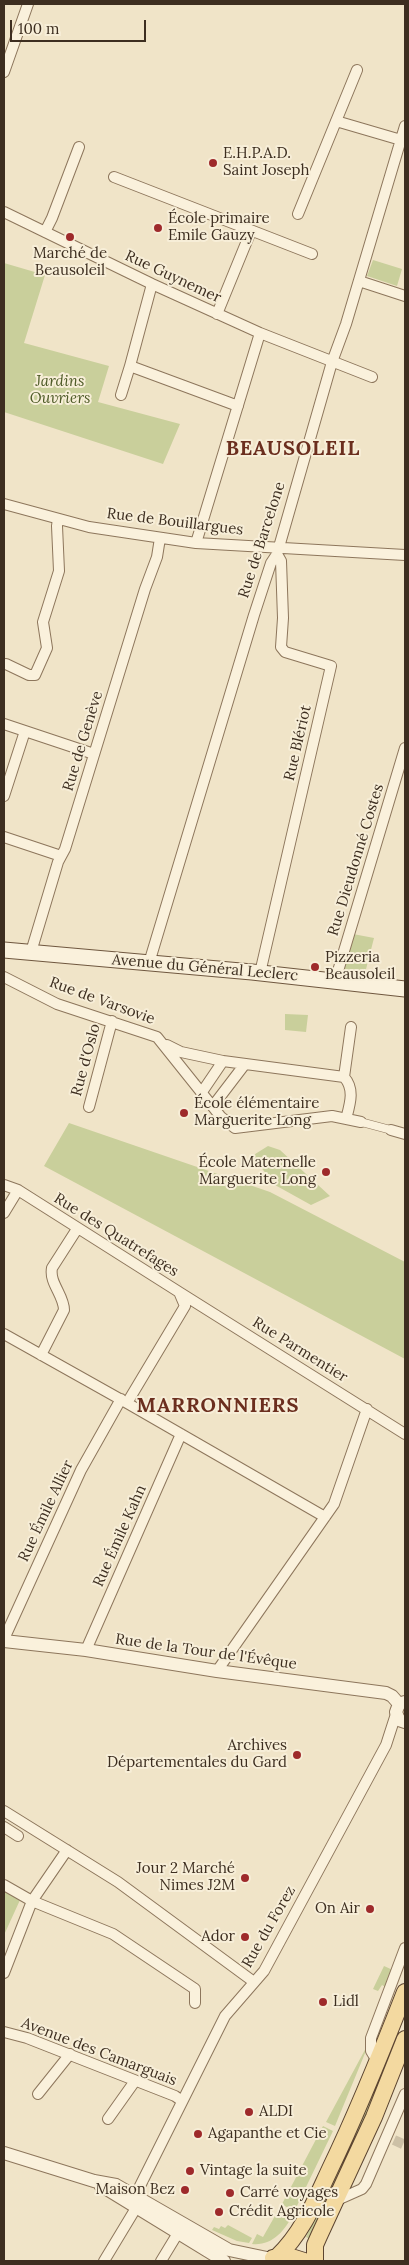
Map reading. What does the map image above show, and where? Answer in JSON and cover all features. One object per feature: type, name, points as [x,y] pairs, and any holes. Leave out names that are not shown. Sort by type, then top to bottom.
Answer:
[{"type":"main road","name":"Avenue du Général Leclerc","points":[[4,950],[405,988]]},
{"type":"main road","points":[[272,2259],[296,2237],[316,2198],[377,2061],[405,1992]]},
{"type":"main road","points":[[315,2261],[315,2245],[374,2117],[405,2039]]},
{"type":"main road","points":[[272,2259],[293,2256],[304,2261]]},
{"type":"street","points":[[4,72],[28,4]]},
{"type":"street","points":[[298,214],[357,70]]},
{"type":"street","points":[[336,121],[401,140]]},
{"type":"street","name":"Rue de Barcelone","points":[[149,963],[254,615],[271,563],[277,551],[332,362],[359,281],[405,126]]},
{"type":"street","points":[[45,232],[79,147]]},
{"type":"street","points":[[114,176],[312,254]]},
{"type":"street","name":"Rue Guynemer","points":[[4,212],[260,334],[372,377]]},
{"type":"street","points":[[218,314],[251,231]]},
{"type":"street","points":[[359,281],[405,296]]},
{"type":"street","points":[[122,395],[152,284]]},
{"type":"street","points":[[196,543],[260,334]]},
{"type":"street","points":[[130,366],[238,406]]},
{"type":"street","name":"Rue de Bouillargues","points":[[4,504],[89,527],[196,543],[277,551],[405,555]]},
{"type":"street","points":[[6,664],[29,675],[35,674],[47,648],[42,626],[59,571],[56,526],[58,519]]},
{"type":"street","name":"Rue de Genève","points":[[31,952],[61,856],[66,849],[145,589],[152,573],[160,538]]},
{"type":"street","name":"Rue Blériot","points":[[260,973],[331,666],[285,652],[281,647],[281,561],[277,551]]},
{"type":"street","points":[[4,724],[94,754]]},
{"type":"street","points":[[4,796],[25,731]]},
{"type":"street","name":"Rue Dieudonné Costes","points":[[335,981],[405,748]]},
{"type":"street","points":[[4,838],[61,856]]},
{"type":"street","name":"Rue de Varsovie","points":[[4,977],[58,1004],[157,1037],[227,1124],[235,1128],[244,1129],[332,1116],[361,1122]]},
{"type":"street","name":"Rue d'Oslo","points":[[89,1108],[112,1021]]},
{"type":"street","points":[[344,1077],[351,1027]]},
{"type":"street","points":[[164,1044],[181,1052],[223,1062],[344,1077],[350,1084],[351,1094],[351,1102],[346,1119]]},
{"type":"street","points":[[202,1092],[223,1062]]},
{"type":"street","points":[[216,1102],[245,1064]]},
{"type":"street","points":[[361,1122],[405,1134]]},
{"type":"street","name":"Rue des Quatrefages","points":[[4,1185],[18,1190],[179,1292],[185,1306],[124,1401]]},
{"type":"street","points":[[4,1213],[18,1190]]},
{"type":"street","points":[[41,1355],[64,1310],[64,1304],[53,1280],[52,1268],[77,1229]]},
{"type":"street","name":"Rue Parmentier","points":[[179,1292],[405,1434]]},
{"type":"street","points":[[4,1334],[325,1517]]},
{"type":"street","name":"Rue Émile Allier","points":[[4,1640],[80,1470],[124,1401]]},
{"type":"street","points":[[217,1671],[334,1504],[367,1409]]},
{"type":"street","name":"Rue Émile Kahn","points":[[86,1650],[181,1434]]},
{"type":"street","name":"Rue de la Tour de l'Évêque","points":[[4,1640],[386,1693],[392,1696],[402,1713]]},
{"type":"street","name":"Rue du Forez","points":[[104,2261],[137,2202],[138,2188],[225,2016],[264,1971],[402,1713]]},
{"type":"street","points":[[4,1811],[118,1882],[254,1982]]},
{"type":"street","points":[[4,1827],[18,1836]]},
{"type":"street","points":[[4,1973],[32,1902],[67,1850]]},
{"type":"street","points":[[4,1885],[32,1902],[113,1934],[195,1989],[195,2003]]},
{"type":"street","points":[[377,2061],[371,2051],[371,2038],[405,1948]]},
{"type":"street","name":"Avenue des Camarguais","points":[[5,2034],[27,2038],[70,2054],[182,2101]]},
{"type":"street","points":[[38,2094],[70,2054]]},
{"type":"street","points":[[108,2119],[135,2080]]},
{"type":"street","points":[[336,2201],[362,2188],[390,2138],[402,2111],[405,2094]]},
{"type":"street","points":[[4,2152],[94,2181],[229,2250],[272,2259]]},
{"type":"street","points":[[137,2202],[178,2233],[224,2261]]},
{"type":"street","points":[[161,2261],[178,2233]]},
{"type":"green space","points":[[373,260],[402,269],[397,286],[367,276]]},
{"type":"green space","name":"Jardins Ouvriers","points":[[4,263],[45,275],[24,343],[109,366],[98,402],[180,424],[163,464],[4,412]]},
{"type":"green space","points":[[353,934],[374,938],[364,977],[343,974]]},
{"type":"green space","points":[[285,1014],[308,1015],[306,1032],[285,1030]]},
{"type":"green space","points":[[69,1123],[270,1192],[405,1262],[405,1359],[44,1166]]},
{"type":"green space","points":[[268,1146],[280,1150],[330,1196],[311,1205],[275,1185],[252,1156]]},
{"type":"green space","points":[[4,1890],[20,1900],[4,1935]]},
{"type":"green space","points":[[384,1966],[395,1971],[389,1989],[382,1985],[378,1991],[373,1989]]},
{"type":"green space","points":[[367,2046],[335,2126],[326,2122]]},
{"type":"green space","points":[[371,2098],[377,2101],[312,2240],[306,2237]]},
{"type":"green space","points":[[323,2126],[333,2131],[294,2212],[282,2204]]},
{"type":"green space","points":[[280,2207],[293,2214],[286,2226],[272,2240],[266,2243],[252,2244],[257,2234],[263,2237]]},
{"type":"green space","points":[[228,2225],[252,2238],[249,2243],[237,2241],[212,2230],[214,2227],[219,2229],[221,2226],[225,2228]]},
{"type":"tunnel","points":[[394,2140],[405,2145]]},
{"type":"place","name":"E.H.P.A.D. Saint Joseph","points":[[213,163]]},
{"type":"place","name":"École primaire Emile Gauzy","points":[[158,228]]},
{"type":"place","name":"Marché de Beausoleil","points":[[70,237]]},
{"type":"place","name":"Pizzeria Beausoleil","points":[[315,967]]},
{"type":"place","name":"École élémentaire Marguerite Long","points":[[184,1113]]},
{"type":"place","name":"École Maternelle Marguerite Long","points":[[326,1172]]},
{"type":"place","name":"Archives Départementales du Gard","points":[[297,1755]]},
{"type":"place","name":"Jour 2 Marché Nimes J2M","points":[[245,1878]]},
{"type":"place","name":"On Air","points":[[370,1909]]},
{"type":"place","name":"Ador","points":[[245,1937]]},
{"type":"place","name":"Lidl","points":[[323,2002]]},
{"type":"place","name":"ALDI","points":[[249,2112]]},
{"type":"place","name":"Agapanthe et Cie","points":[[198,2134]]},
{"type":"place","name":"Vintage la suite","points":[[190,2171]]},
{"type":"place","name":"Maison Bez","points":[[185,2190]]},
{"type":"place","name":"Carré voyages","points":[[230,2193]]},
{"type":"place","name":"Crédit Agricole","points":[[219,2212]]},
{"type":"district","name":"BEAUSOLEIL","points":[[293,449]]},
{"type":"district","name":"MARRONNIERS","points":[[218,1406]]}]
